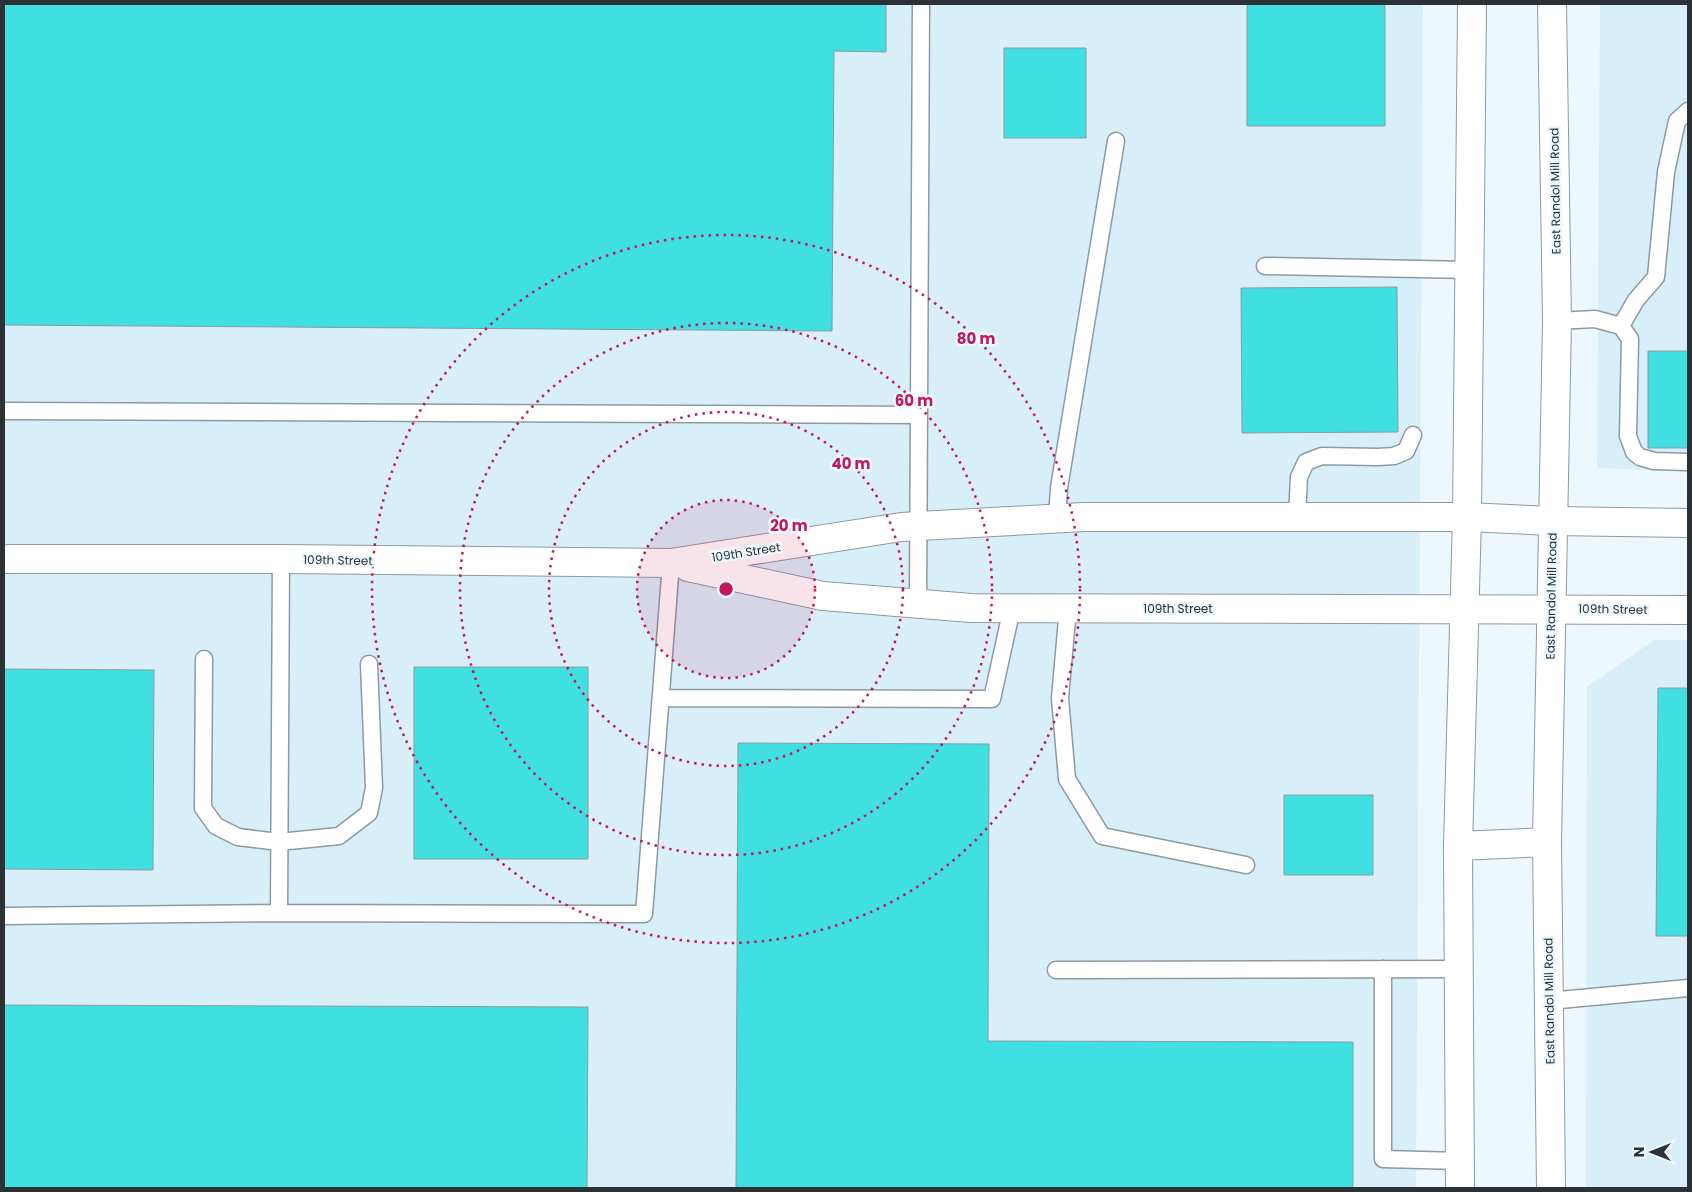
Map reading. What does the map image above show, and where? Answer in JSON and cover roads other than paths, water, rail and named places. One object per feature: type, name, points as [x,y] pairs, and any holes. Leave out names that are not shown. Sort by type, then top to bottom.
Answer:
[{"type":"street","points":[[1460,1188],[1458,846],[1467,517],[1472,4]]},
{"type":"street","name":"East Randol Mill Road","points":[[1551,1188],[1547,842],[1557,321],[1552,4]]},
{"type":"street","name":"109th Street","points":[[4,559],[281,559],[671,564],[901,527],[1084,517],[1467,517],[1552,521],[1688,523]]},
{"type":"street","name":"109th Street","points":[[671,564],[823,596],[972,608],[1551,608],[1688,610]]},
{"type":"street","points":[[1458,846],[1547,842]]},
{"type":"lane","points":[[918,604],[921,4]]},
{"type":"lane","points":[[1621,326],[1636,300],[1656,278],[1666,172],[1677,121],[1688,111]]},
{"type":"lane","points":[[1057,519],[1059,488],[1116,141]]},
{"type":"lane","points":[[1265,266],[1469,270]]},
{"type":"lane","points":[[1557,321],[1595,319],[1621,326],[1630,338],[1628,436],[1634,452],[1640,457],[1654,461],[1688,462]]},
{"type":"lane","points":[[4,412],[919,415]]},
{"type":"lane","points":[[1297,517],[1299,477],[1306,462],[1322,456],[1394,456],[1406,451],[1413,435]]},
{"type":"lane","points":[[279,912],[281,559]]},
{"type":"lane","points":[[4,916],[279,912],[644,914],[671,564]]},
{"type":"lane","points":[[661,698],[992,699],[1012,608]]},
{"type":"lane","points":[[1068,608],[1060,698],[1067,779],[1102,836],[1246,865]]},
{"type":"lane","points":[[204,659],[203,808],[216,826],[238,837],[279,842],[339,836],[369,812],[374,788],[369,664]]},
{"type":"lane","points":[[1383,969],[1383,1159],[1460,1161]]},
{"type":"lane","points":[[1056,970],[1459,969]]},
{"type":"lane","points":[[1549,1001],[1688,988]]}]
